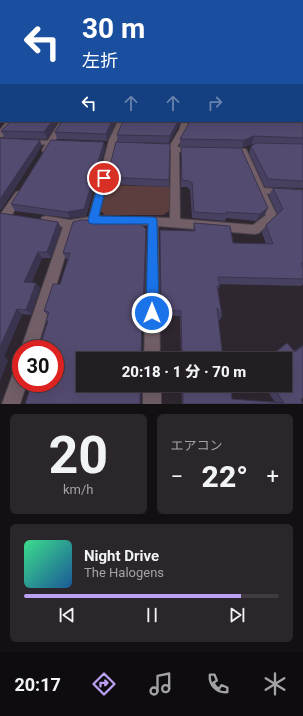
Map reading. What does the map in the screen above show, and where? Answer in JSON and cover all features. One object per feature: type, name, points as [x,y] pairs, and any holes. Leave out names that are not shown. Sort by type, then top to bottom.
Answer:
[{"type":"street","points":[[0,135],[9,122]]},
{"type":"street","points":[[43,156],[63,122]]},
{"type":"street","points":[[93,220],[121,122]]},
{"type":"street","points":[[175,222],[171,148],[183,130],[185,122]]},
{"type":"street","points":[[0,141],[66,143]]},
{"type":"street","points":[[221,150],[243,150],[252,147]]},
{"type":"street","points":[[171,148],[206,150]]},
{"type":"street","points":[[34,219],[70,224],[93,220],[175,222],[255,230],[272,216],[243,150]]},
{"type":"street","points":[[20,217],[3,214],[22,189]]},
{"type":"street","points":[[262,191],[303,193]]},
{"type":"street","points":[[152,352],[153,221]]},
{"type":"street","points":[[32,340],[70,224]]},
{"type":"street","points":[[11,404],[15,392]]},
{"type":"street","points":[[152,392],[152,404]]},
{"type":"shaded area","points":[[107,185],[170,187],[169,211],[163,215],[105,215],[100,210]]},
{"type":"building","points":[[10,122],[51,122],[44,132],[1,131]]},
{"type":"building","points":[[61,122],[112,122],[106,134],[55,132]]},
{"type":"building","points":[[123,122],[177,122],[170,136],[117,135]]},
{"type":"building","points":[[189,122],[303,122],[303,138],[254,136],[244,140],[180,139]]},
{"type":"building","points":[[0,138],[40,140],[0,199]]},
{"type":"building","points":[[51,140],[104,142],[84,209],[67,212],[11,204]]},
{"type":"building","points":[[116,142],[170,144],[169,180],[107,177]]},
{"type":"building","points":[[256,143],[303,144],[303,181],[268,179],[251,146]]},
{"type":"building","points":[[181,147],[241,148],[268,208],[260,214],[194,212],[192,182],[182,180]]},
{"type":"building","points":[[273,188],[303,190],[303,263],[301,263],[303,268],[303,279],[218,277],[220,286],[217,286],[222,316],[217,308],[222,352],[182,352],[181,311],[161,310],[160,230],[195,231],[194,223],[230,226],[233,243],[273,244],[266,225],[283,209]]},
{"type":"building","points":[[0,213],[58,222],[47,252],[38,252],[24,282],[36,283],[26,310],[17,309],[0,347]]},
{"type":"building","points":[[81,220],[139,222],[146,229],[141,352],[76,352],[76,392],[140,392],[140,404],[25,404],[29,392],[64,392],[64,340],[42,340],[48,321],[46,321],[49,312],[44,311],[53,284],[60,284],[70,253],[63,253],[73,222]]},
{"type":"building","points":[[287,343],[295,352],[303,346],[303,398],[301,399],[303,404],[183,404],[183,392],[231,392],[232,399],[284,403],[276,392],[292,392],[292,352],[276,352]]},
{"type":"route","points":[[104,178],[93,220],[153,221],[152,313]]}]
